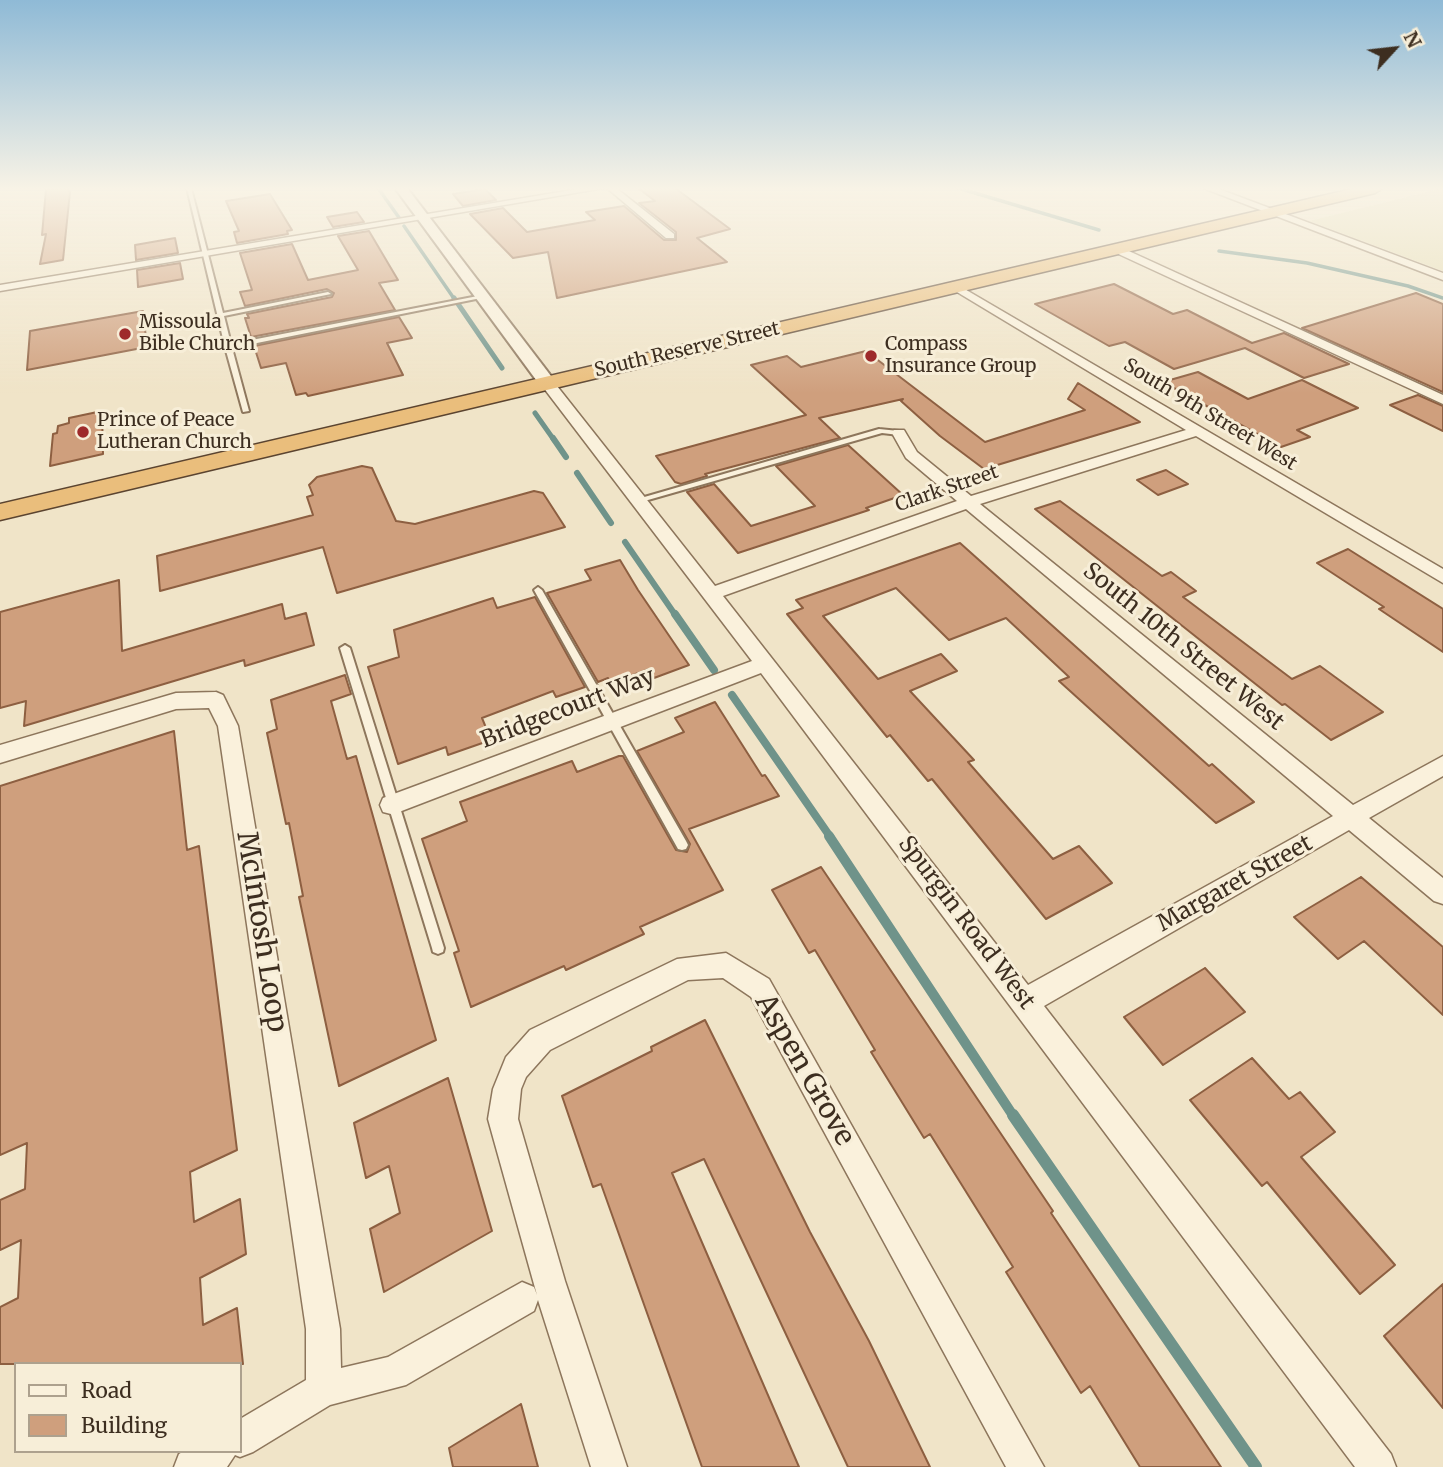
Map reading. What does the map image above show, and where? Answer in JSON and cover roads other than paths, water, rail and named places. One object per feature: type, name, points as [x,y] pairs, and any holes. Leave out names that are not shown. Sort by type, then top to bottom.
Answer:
[{"type":"highway","name":"South Reserve Street","points":[[0,512],[1085,256]]},
{"type":"street","points":[[0,288],[196,256]]},
{"type":"street","points":[[453,256],[548,384]]},
{"type":"street","points":[[1132,256],[1443,400]]},
{"type":"street","points":[[1389,256],[1443,277]]},
{"type":"street","name":"South 9th Street West","points":[[957,287],[1443,577]]},
{"type":"street","name":"Spurgin Road West","points":[[548,384],[1026,1002],[1378,1467]]},
{"type":"street","name":"Clark Street","points":[[710,594],[969,502],[1199,431]]},
{"type":"street","name":"South 10th Street West","points":[[899,433],[912,454],[1443,893]]},
{"type":"street","name":"Bridgecourt Way","points":[[391,805],[764,664]]},
{"type":"street","name":"McIntosh Loop","points":[[0,754],[176,701],[216,700],[228,726],[319,1302],[323,1329],[324,1389]]},
{"type":"street","name":"Margaret Street","points":[[1026,1002],[1443,765]]},
{"type":"street","name":"Aspen Grove","points":[[609,1467],[549,1281],[503,1119],[507,1088],[516,1067],[540,1040],[686,968],[726,965],[760,988],[1026,1467]]},
{"type":"street","points":[[242,1438],[324,1389],[394,1373],[522,1299]]},
{"type":"street","points":[[192,1467],[216,1453]]},
{"type":"lane","points":[[205,256],[245,411]]},
{"type":"lane","points":[[220,315],[328,294]]},
{"type":"lane","points":[[228,347],[483,297]]},
{"type":"lane","points":[[638,500],[883,431],[899,433]]},
{"type":"lane","points":[[538,590],[682,845]]},
{"type":"lane","points":[[345,648],[391,805],[438,948]]},
{"type":"waterway","points":[[425,256],[455,300]]},
{"type":"waterway","points":[[1259,256],[1307,263],[1408,286],[1443,298]]},
{"type":"waterway","points":[[454,298],[502,368]]},
{"type":"waterway","points":[[535,413],[554,440]]},
{"type":"waterway","points":[[553,438],[566,457]]},
{"type":"waterway","points":[[577,473],[611,523]]},
{"type":"waterway","points":[[625,542],[676,616]]},
{"type":"waterway","points":[[675,614],[714,670]]},
{"type":"waterway","points":[[732,695],[831,838]]},
{"type":"waterway","points":[[829,836],[1014,1117]]},
{"type":"waterway","points":[[1013,1115],[1256,1467]]},
{"type":"place","name":"Missoula Bible Church","points":[[125,334]]},
{"type":"place","name":"Compass Insurance Group","points":[[871,356]]},
{"type":"place","name":"Prince of Peace Lutheran Church","points":[[83,432]]}]
